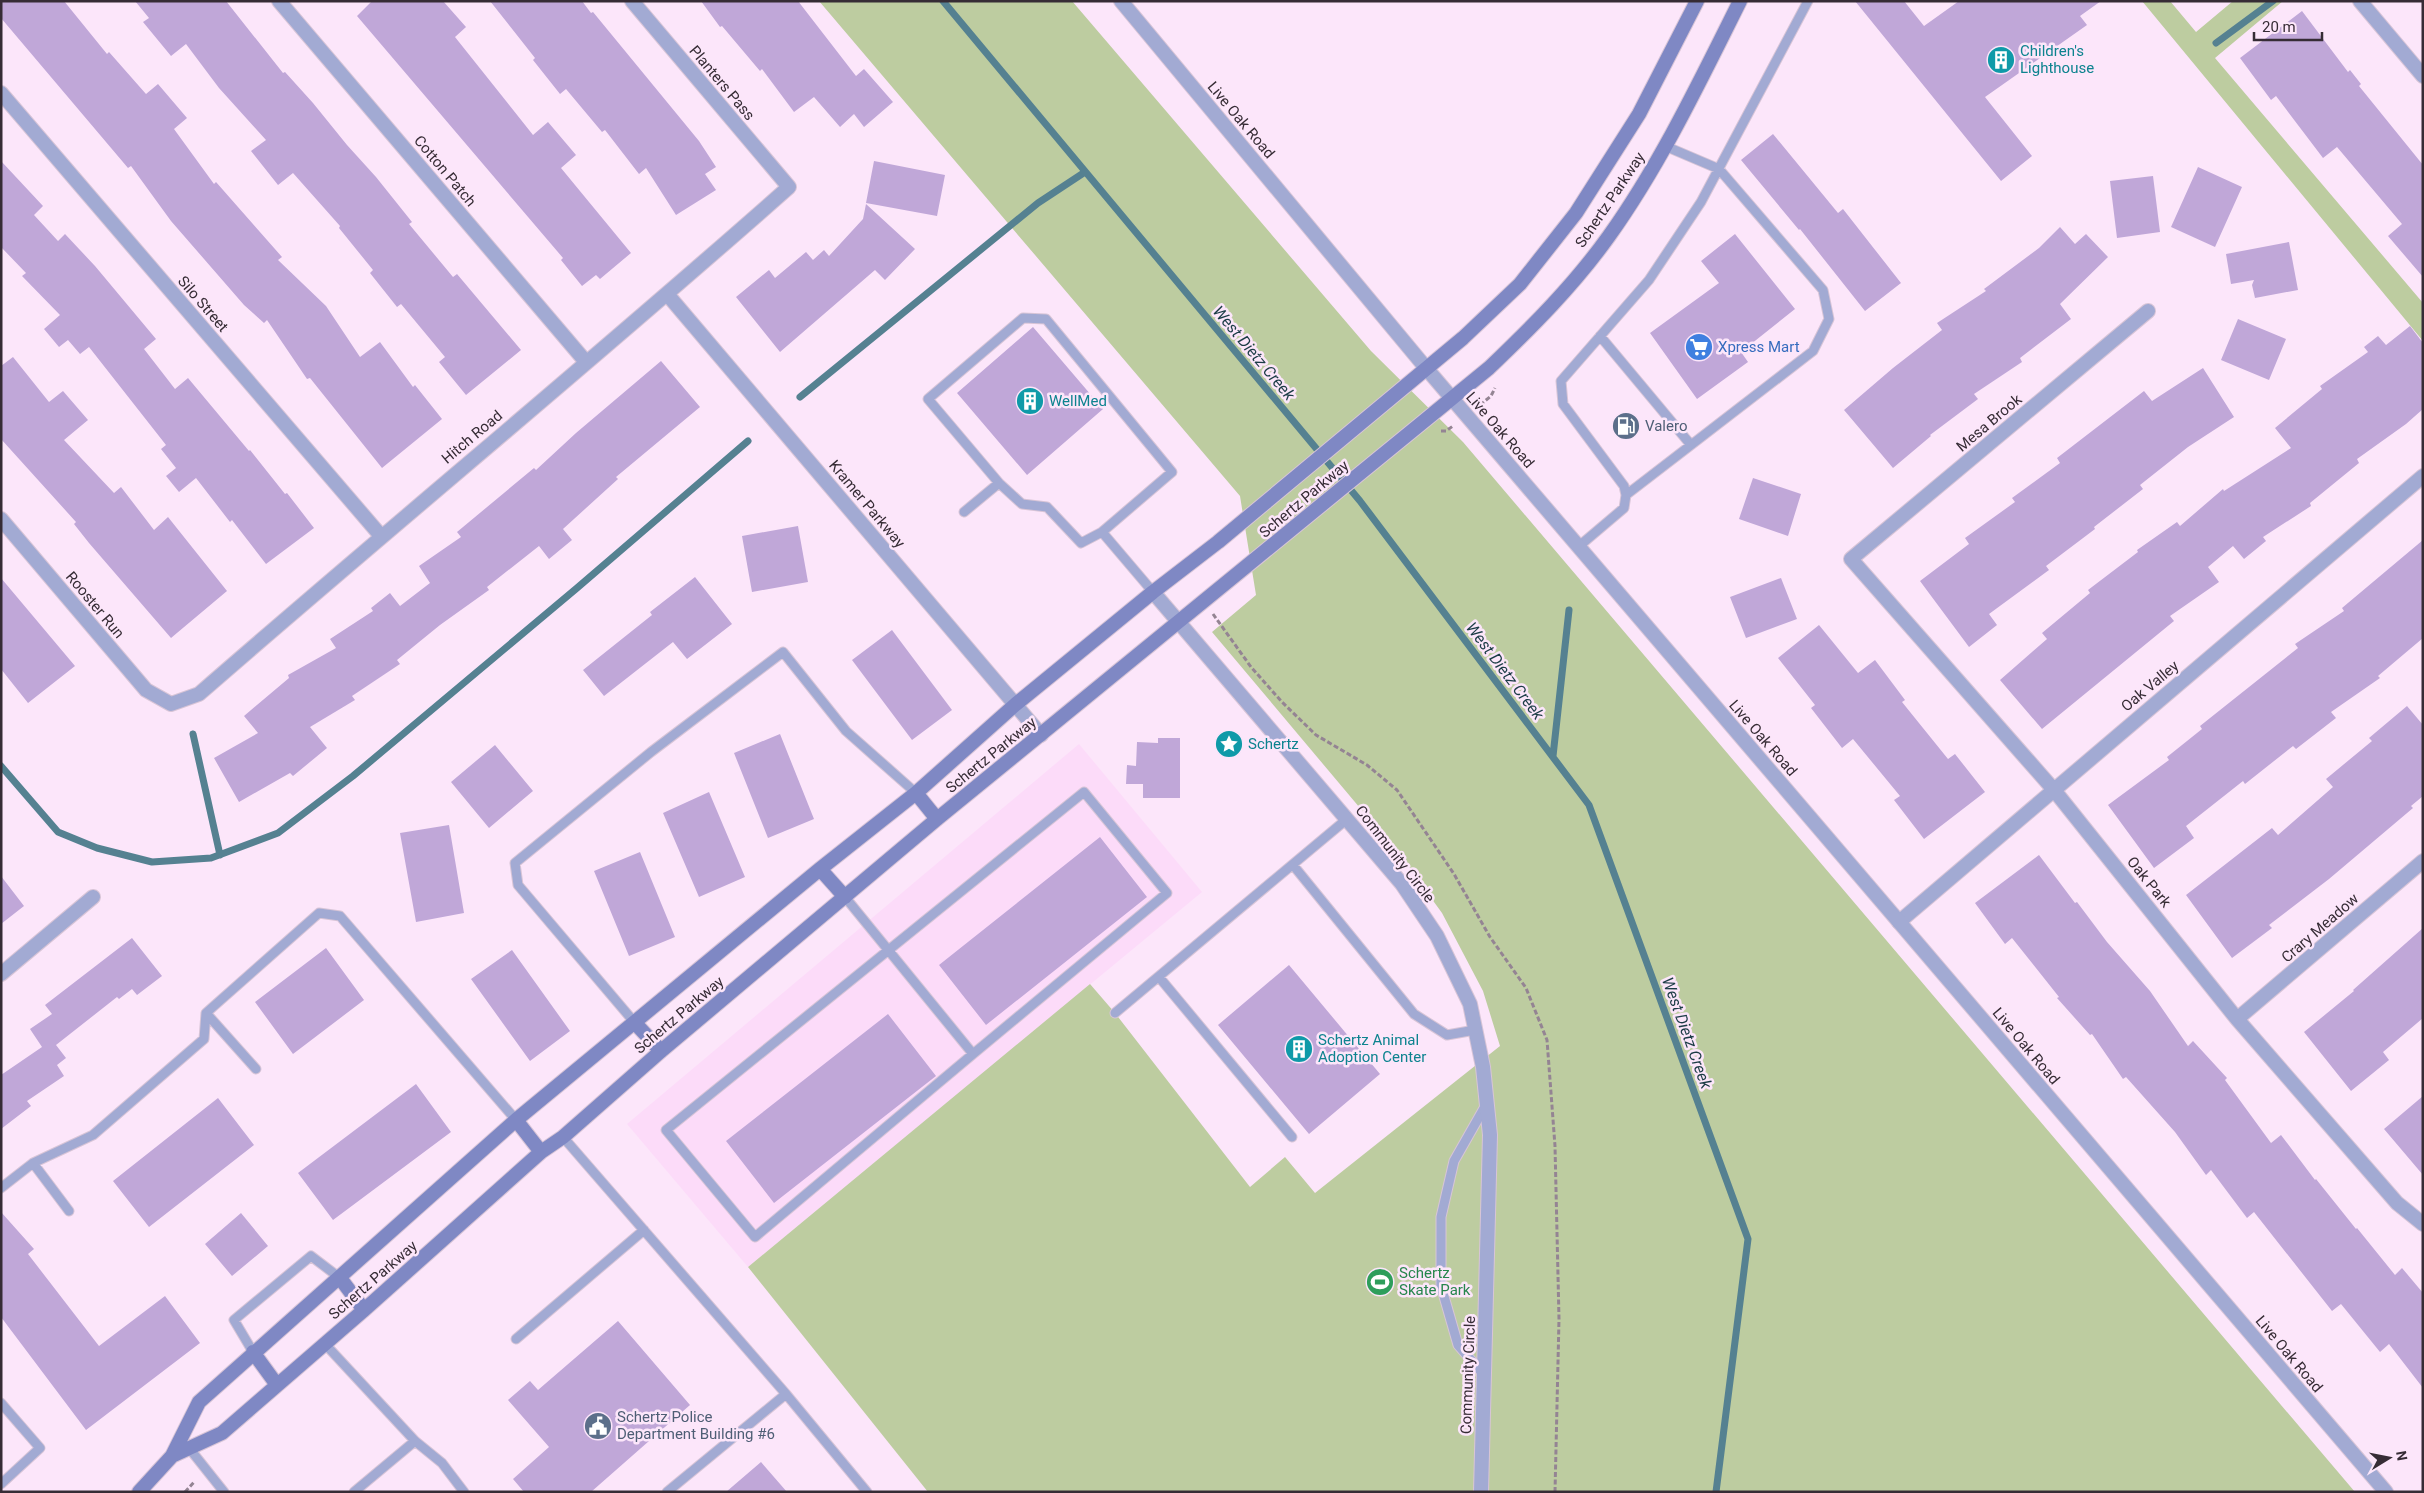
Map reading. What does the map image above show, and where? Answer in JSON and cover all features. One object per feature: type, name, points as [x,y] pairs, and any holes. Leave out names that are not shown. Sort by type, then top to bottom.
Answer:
[{"type":"main road","name":"Schertz Parkway","points":[[139,1492],[172,1456],[200,1402],[253,1352],[340,1278],[516,1120],[636,1023],[820,869],[916,793],[1016,704],[1153,592],[1218,542],[1463,338],[1520,284],[1576,213],[1639,114],[1697,1]]},
{"type":"main road","name":"Schertz Parkway","points":[[172,1456],[222,1433],[364,1310],[541,1152],[563,1137],[660,1052],[937,819],[1242,572],[1489,368],[1549,311],[1609,236],[1665,146],[1740,1]]},
{"type":"main road","points":[[916,793],[937,819]]},
{"type":"main road","points":[[820,869],[845,897]]},
{"type":"main road","points":[[636,1023],[660,1052]]},
{"type":"main road","points":[[516,1120],[541,1152]]},
{"type":"main road","points":[[340,1278],[364,1310]]},
{"type":"main road","points":[[253,1352],[277,1385]]},
{"type":"street","name":"Cotton Patch","points":[[279,1],[586,362]]},
{"type":"street","name":"Planters Pass","points":[[632,1],[788,187]]},
{"type":"street","name":"Live Oak Road","points":[[1121,1],[1452,399],[2386,1492]]},
{"type":"street","points":[[2360,1],[2423,76]]},
{"type":"street","name":"Silo Street","points":[[1,93],[381,536]]},
{"type":"street","name":"Hitch Road","points":[[171,704],[198,694],[381,536],[668,294],[788,187]]},
{"type":"street","name":"Kramer Parkway","points":[[668,294],[1042,735]]},
{"type":"street","name":"Mesa Brook","points":[[1851,559],[2148,311]]},
{"type":"street","name":"Oak Valley","points":[[1899,922],[2423,476]]},
{"type":"street","name":"Rooster Run","points":[[1,519],[146,690],[171,704]]},
{"type":"street","name":"Oak Park","points":[[1851,559],[2054,790],[2237,1019],[2397,1203],[2423,1224]]},
{"type":"street","name":"Community Circle","points":[[1153,592],[1402,884],[1437,936],[1470,1004],[1483,1067],[1490,1134],[1481,1492]]},
{"type":"street","name":"Crary Meadow","points":[[2237,1019],[2423,861]]},
{"type":"street","points":[[1,974],[93,897]]},
{"type":"lane","points":[[1578,547],[1624,508],[1626,496],[1624,486],[1562,404],[1561,381],[1649,280],[1701,202],[1808,1]]},
{"type":"lane","points":[[1626,496],[1813,351],[1828,319],[1823,290],[1719,169],[1665,146]]},
{"type":"lane","points":[[1023,318],[1046,318],[1172,472],[1102,532],[1081,543],[1047,507],[1022,504],[999,482],[928,399],[1023,318]]},
{"type":"lane","points":[[1600,336],[1691,445]]},
{"type":"lane","points":[[964,512],[999,482]]},
{"type":"lane","points":[[1102,532],[1153,592]]},
{"type":"lane","points":[[636,1023],[518,885],[515,863],[530,850],[651,752],[783,652],[846,731],[916,793]]},
{"type":"lane","points":[[1084,792],[1167,893],[973,1054],[755,1237],[666,1130],[1084,792]]},
{"type":"lane","points":[[1115,1013],[1348,820]]},
{"type":"lane","points":[[1293,865],[1414,1014],[1447,1035],[1475,1030]]},
{"type":"lane","points":[[845,897],[973,1054]]},
{"type":"lane","points":[[1,1188],[33,1163],[93,1135],[204,1039],[206,1013],[319,913],[340,916],[516,1120]]},
{"type":"lane","points":[[1159,977],[1292,1137]]},
{"type":"lane","points":[[206,1013],[256,1069]]},
{"type":"lane","points":[[1484,1376],[1458,1346],[1441,1286],[1441,1216],[1454,1161],[1487,1102]]},
{"type":"lane","points":[[563,1137],[786,1394],[867,1492]]},
{"type":"lane","points":[[33,1163],[69,1211]]},
{"type":"lane","points":[[516,1339],[644,1230]]},
{"type":"lane","points":[[253,1352],[234,1320],[312,1256],[340,1278]]},
{"type":"lane","points":[[325,1344],[415,1441],[442,1463],[464,1492]]},
{"type":"lane","points":[[667,1492],[786,1394]]},
{"type":"lane","points":[[1,1404],[40,1448],[1,1484]]},
{"type":"lane","points":[[354,1492],[415,1441]]},
{"type":"lane","points":[[189,1448],[224,1492]]},
{"type":"shaded area","points":[[1079,744],[1202,892],[748,1267],[627,1124]]},
{"type":"green space","points":[[819,1],[1072,1],[1371,351],[1463,442],[2355,1492],[928,1492],[748,1267],[1090,984],[1115,1013],[1250,1187],[1285,1157],[1315,1193],[1500,1046],[1483,991],[1442,913],[1402,858],[1212,632],[1256,595],[1240,496]]},
{"type":"green space","points":[[2142,1],[2170,1],[2196,32],[2233,1],[2283,1],[2215,58],[2423,303],[2423,341]]},
{"type":"building","points":[[1,1],[64,1],[107,54],[109,52],[146,94],[158,84],[187,118],[174,129],[214,184],[216,182],[282,257],[278,260],[326,306],[360,357],[380,342],[413,387],[415,385],[442,419],[382,468],[310,378],[307,379],[267,320],[264,323],[244,305],[171,221],[131,166],[128,168],[1,18]]},
{"type":"building","points":[[135,1],[226,1],[283,73],[285,72],[313,103],[376,177],[412,222],[409,224],[453,277],[457,274],[521,350],[466,395],[439,362],[445,357],[401,304],[397,307],[370,273],[373,270],[339,228],[340,226],[293,173],[278,185],[251,151],[266,140],[219,88],[186,44],[171,56],[143,22],[149,18]]},
{"type":"building","points":[[372,1],[443,1],[466,27],[455,37],[533,135],[548,122],[576,155],[561,168],[631,253],[600,279],[596,275],[582,286],[561,260],[563,258],[357,16]]},
{"type":"building","points":[[490,1],[582,1],[699,141],[716,167],[705,174],[716,190],[676,215],[646,168],[639,174],[605,130],[602,132],[566,89],[560,94],[533,60],[535,58]]},
{"type":"building","points":[[701,1],[798,1],[856,76],[864,69],[893,102],[864,127],[854,114],[840,127],[814,97],[794,112],[762,69],[760,71],[722,26],[720,27]]},
{"type":"building","points":[[1855,1],[1904,1],[1924,26],[1959,1],[2101,1],[2080,16],[2087,25],[1985,97],[2032,156],[2001,181]]},
{"type":"building","points":[[2302,11],[2348,72],[2350,70],[2361,84],[2359,86],[2423,165],[2423,277],[2388,236],[2402,224],[2337,147],[2323,158],[2276,96],[2271,100],[2240,58]]},
{"type":"building","points":[[1773,134],[1838,213],[1843,209],[1901,283],[1865,311],[1800,229],[1741,160]]},
{"type":"building","points":[[1,161],[43,206],[34,215],[58,241],[65,234],[95,266],[156,339],[144,349],[175,389],[188,378],[285,494],[287,493],[314,528],[266,564],[196,478],[179,492],[166,476],[176,468],[161,449],[166,445],[89,347],[80,354],[68,340],[59,347],[44,329],[60,315],[22,276],[26,273],[1,247]]},
{"type":"building","points":[[874,161],[945,175],[937,216],[866,203]]},
{"type":"building","points":[[2198,167],[2242,187],[2215,247],[2171,227]]},
{"type":"building","points":[[2153,176],[2160,232],[2117,238],[2110,181]]},
{"type":"building","points":[[866,204],[915,249],[885,280],[875,270],[780,352],[736,297],[769,270],[775,278],[806,252],[813,260],[824,250],[829,256],[863,219]]},
{"type":"building","points":[[2060,227],[2075,244],[2086,234],[2108,257],[2060,304],[2071,319],[2020,358],[2022,362],[1974,394],[1978,399],[1930,435],[1893,468],[1844,410],[1893,368],[1942,330],[1937,323],[1986,291],[1984,289],[2039,248]]},
{"type":"building","points":[[1735,234],[1795,309],[1741,352],[1748,362],[1697,399],[1650,333],[1719,283],[1701,261]]},
{"type":"building","points":[[2289,242],[2298,290],[2255,298],[2252,285],[2254,280],[2231,284],[2226,254]]},
{"type":"building","points":[[2238,319],[2286,339],[2269,380],[2221,360]]},
{"type":"building","points":[[2410,326],[2423,343],[2423,409],[2406,424],[2357,459],[2359,463],[2310,503],[2311,506],[2263,537],[2266,541],[2244,559],[2233,546],[2208,567],[2219,582],[2170,616],[2174,621],[2042,729],[2000,680],[2047,639],[2042,633],[2090,593],[2088,590],[2138,552],[2137,550],[2177,522],[2180,526],[2223,489],[2224,491],[2291,448],[2275,428],[2322,389],[2320,386],[2368,352],[2364,347],[2378,336],[2386,345]]},
{"type":"building","name":"WellMed","points":[[1033,327],[1103,409],[1027,475],[957,393]]},
{"type":"building","points":[[13,357],[49,402],[63,391],[88,420],[64,440],[114,493],[121,487],[154,530],[168,517],[227,591],[171,638],[89,543],[74,524],[76,522],[1,439],[1,366]]},
{"type":"building","points":[[661,361],[700,407],[616,477],[618,479],[563,529],[572,540],[549,559],[539,546],[487,587],[489,590],[440,625],[397,660],[400,664],[352,696],[355,700],[310,727],[327,748],[293,776],[290,773],[239,802],[214,758],[258,733],[244,716],[289,678],[288,675],[336,648],[330,639],[373,611],[371,608],[390,593],[400,606],[430,583],[419,566],[461,537],[457,532],[534,468],[536,470],[576,433]]},
{"type":"building","points":[[2203,368],[2234,417],[2188,447],[2140,485],[2143,489],[2046,566],[2049,570],[1989,614],[1997,625],[1969,647],[1920,581],[1969,544],[1965,538],[2015,502],[2012,498],[2060,463],[2057,458],[2144,391],[2152,401]]},
{"type":"building","points":[[1753,478],[1801,494],[1788,536],[1739,519]]},
{"type":"building","points":[[798,526],[808,582],[752,592],[742,536]]},
{"type":"building","points":[[2423,540],[2423,638],[2378,676],[2380,678],[2331,712],[2336,718],[2296,749],[2293,746],[2245,784],[2243,781],[2186,826],[2194,838],[2154,868],[2108,805],[2169,760],[2167,757],[2202,729],[2200,726],[2298,648],[2295,644],[2344,611],[2342,608]]},
{"type":"building","points":[[695,577],[732,624],[687,659],[673,642],[604,696],[583,670],[652,615],[650,612]]},
{"type":"building","points":[[1,578],[75,666],[28,703],[1,669]]},
{"type":"building","points":[[1781,578],[1797,619],[1746,638],[1730,597]]},
{"type":"building","points":[[1819,625],[1858,673],[1875,660],[1905,700],[1902,702],[1948,759],[1955,754],[1985,792],[1924,839],[1894,800],[1900,796],[1853,739],[1842,748],[1811,708],[1815,705],[1778,658]]},
{"type":"building","points":[[892,630],[952,710],[912,740],[852,660]]},
{"type":"building","points":[[2407,706],[2423,725],[2423,796],[2411,806],[2413,808],[2329,879],[2269,925],[2272,928],[2232,958],[2186,895],[2272,828],[2278,835],[2333,787],[2326,779],[2372,741],[2369,738]]},
{"type":"building","points":[[780,734],[814,819],[768,838],[734,753]]},
{"type":"building","points":[[1158,738],[1180,738],[1180,798],[1143,798],[1143,784],[1126,784],[1127,765],[1136,766],[1137,742],[1158,743]]},
{"type":"building","points":[[495,745],[533,791],[489,828],[451,782]]},
{"type":"building","points":[[709,792],[745,877],[699,897],[663,813]]},
{"type":"building","points":[[449,825],[464,913],[416,922],[400,833]]},
{"type":"building","points":[[1100,837],[1147,897],[986,1025],[939,965]]},
{"type":"building","points":[[640,852],[675,937],[629,956],[594,871]]},
{"type":"building","points":[[2039,855],[2075,903],[2077,902],[2107,942],[2150,991],[2188,1046],[2193,1041],[2227,1078],[2225,1080],[2271,1143],[2281,1135],[2315,1180],[2395,1275],[2402,1268],[2423,1293],[2423,1388],[2389,1344],[2380,1352],[2341,1304],[2332,1311],[2254,1212],[2247,1218],[2211,1170],[2206,1175],[2175,1132],[2126,1077],[2123,1079],[2092,1034],[2090,1035],[2057,998],[2059,997],[2012,938],[2005,944],[1975,903]]},
{"type":"building","points":[[1,876],[24,906],[1,924]]},
{"type":"building","points":[[2423,928],[2423,1018],[2383,1052],[2389,1060],[2351,1091],[2304,1032],[2354,991]]},
{"type":"building","points":[[132,938],[162,976],[137,995],[132,989],[119,999],[117,997],[56,1045],[66,1058],[57,1065],[64,1076],[27,1101],[31,1106],[1,1129],[1,1075],[42,1047],[30,1029],[52,1014],[45,1005]]},
{"type":"building","points":[[326,948],[364,1000],[293,1054],[255,1002]]},
{"type":"building","points":[[512,950],[570,1031],[530,1061],[471,979]]},
{"type":"building","name":"Schertz Animal Adoption Center","points":[[1289,965],[1380,1074],[1309,1134],[1218,1025]]},
{"type":"building","points":[[888,1014],[936,1076],[774,1203],[726,1141]]},
{"type":"building","points":[[416,1084],[451,1132],[333,1220],[298,1173]]},
{"type":"building","points":[[2423,1096],[2423,1175],[2384,1129]]},
{"type":"building","points":[[218,1098],[254,1145],[149,1227],[113,1181]]},
{"type":"building","points":[[1,1212],[34,1249],[28,1254],[99,1346],[165,1296],[200,1343],[86,1430],[1,1317]]},
{"type":"building","points":[[241,1213],[268,1246],[232,1276],[205,1244]]},
{"type":"building","name":"Schertz Police Department Building #6","points":[[618,1321],[690,1405],[591,1492],[524,1492],[513,1479],[549,1447],[508,1400],[530,1381],[538,1390]]},
{"type":"building","points":[[761,1462],[787,1492],[726,1492]]},
{"type":"waterway","name":"West Dietz Creek","points":[[943,1],[1360,501],[1589,805],[1748,1239],[1716,1492]]},
{"type":"waterway","points":[[2216,43],[2273,1]]},
{"type":"waterway","points":[[800,397],[1038,203],[1085,172]]},
{"type":"waterway","points":[[1,766],[58,832],[97,848],[152,862],[211,858],[278,833],[353,776],[577,588],[748,441]]},
{"type":"waterway","points":[[1553,756],[1569,610]]},
{"type":"waterway","points":[[193,734],[220,855]]},
{"type":"place","name":"Children's Lighthouse","points":[[2001,60]]},
{"type":"place","name":"Xpress Mart","points":[[1699,347]]},
{"type":"place","name":"WellMed","points":[[1030,401]]},
{"type":"place","name":"Valero","points":[[1626,426]]},
{"type":"place","name":"Schertz","points":[[1229,744]]},
{"type":"place","name":"Schertz Animal Adoption Center","points":[[1299,1049]]},
{"type":"place","name":"Schertz Skate Park","points":[[1380,1282]]},
{"type":"place","name":"Schertz Police Department Building #6","points":[[598,1426]]}]
